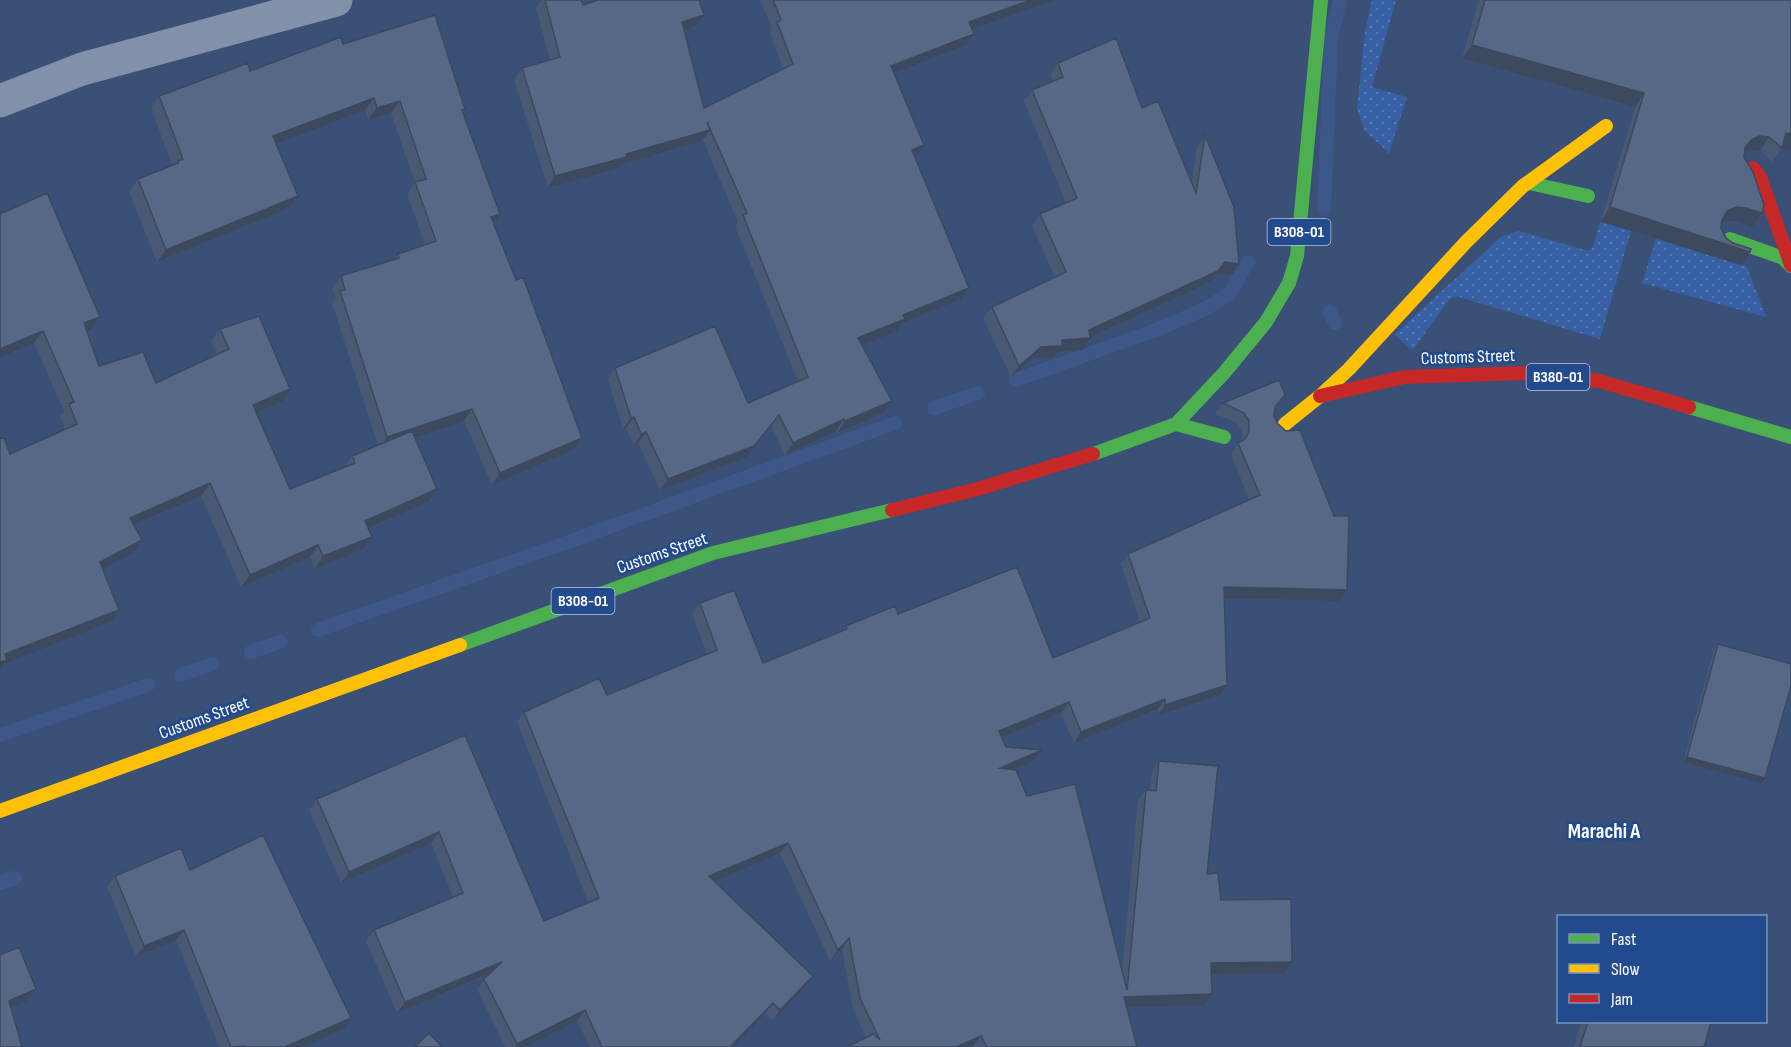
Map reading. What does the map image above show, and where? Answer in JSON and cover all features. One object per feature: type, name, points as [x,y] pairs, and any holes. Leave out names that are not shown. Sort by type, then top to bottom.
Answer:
[{"type":"highway","name":"Customs Street","points":[[0,811],[713,554],[974,490],[1111,448],[1176,424],[1224,373],[1266,322],[1289,283],[1297,256],[1321,0]]},
{"type":"highway","name":"Customs Street","points":[[1285,424],[1320,396],[1355,362],[1466,242],[1526,184],[1606,126]]},
{"type":"highway","points":[[1753,168],[1760,177],[1791,265]]},
{"type":"highway","points":[[1526,184],[1588,196]]},
{"type":"highway","points":[[1730,239],[1783,258],[1791,265]]},
{"type":"highway","name":"Customs Street","points":[[1320,396],[1405,377],[1527,373],[1599,381],[1791,437]]},
{"type":"highway","points":[[1176,424],[1224,437]]},
{"type":"street","points":[[0,101],[82,69],[336,0]]},
{"type":"shaded area","points":[[1372,0],[1396,0],[1372,87],[1407,97],[1389,153],[1365,131],[1357,109],[1365,31]]},
{"type":"shaded area","points":[[1600,222],[1631,231],[1600,339],[1459,297],[1448,301],[1413,350],[1394,335],[1502,236],[1519,231],[1589,251],[1593,247]]},
{"type":"shaded area","points":[[1656,239],[1747,267],[1766,317],[1642,283]]},
{"type":"building","points":[[545,0],[581,0],[583,5],[598,0],[699,0],[704,15],[682,22],[704,108],[793,64],[777,22],[781,20],[773,0],[1031,0],[969,22],[974,34],[891,66],[924,145],[912,150],[969,288],[903,315],[905,319],[858,338],[892,401],[845,421],[844,419],[793,443],[779,415],[754,446],[668,479],[646,432],[641,434],[634,417],[631,418],[615,368],[715,326],[748,403],[808,377],[743,215],[747,213],[707,122],[710,130],[626,154],[627,157],[555,176],[522,68],[560,57]]},
{"type":"building","points":[[1485,0],[1791,0],[1791,134],[1786,133],[1782,148],[1769,137],[1759,136],[1751,140],[1745,148],[1744,157],[1753,172],[1764,205],[1762,213],[1736,207],[1727,211],[1722,220],[1721,228],[1726,238],[1751,249],[1750,252],[1610,207],[1644,93],[1472,45]]},
{"type":"building","points":[[435,15],[465,109],[462,110],[500,214],[491,217],[516,280],[523,277],[582,438],[500,473],[472,409],[387,437],[340,291],[345,290],[341,276],[399,258],[398,254],[436,241],[415,182],[426,179],[400,101],[377,108],[374,98],[273,136],[298,196],[166,250],[138,179],[183,159],[159,96],[248,63],[250,71],[341,37],[343,44]]},
{"type":"building","points":[[1116,38],[1142,108],[1158,101],[1196,193],[1205,135],[1234,207],[1239,264],[1225,262],[1218,271],[1089,330],[1090,338],[1062,340],[1062,346],[1041,347],[1019,366],[992,307],[1066,272],[1040,214],[1077,198],[1032,90],[1063,77],[1058,63]]},
{"type":"building","points":[[47,193],[100,317],[84,323],[99,366],[143,352],[156,383],[229,349],[220,329],[259,316],[290,389],[253,405],[290,489],[355,463],[352,456],[412,431],[437,489],[365,521],[372,537],[323,556],[318,545],[250,575],[210,483],[130,518],[142,540],[100,562],[119,610],[5,654],[7,660],[0,662],[0,439],[4,438],[10,454],[77,424],[69,404],[74,402],[43,331],[0,349],[0,214]]},
{"type":"building","points":[[1279,380],[1285,395],[1275,407],[1274,416],[1278,424],[1286,431],[1300,430],[1334,516],[1349,516],[1347,590],[1224,587],[1227,685],[1165,705],[1165,699],[1081,732],[1069,702],[999,731],[1006,747],[1042,750],[1000,768],[1016,770],[1027,796],[1075,784],[1127,990],[1146,790],[1156,791],[1159,761],[1218,766],[1207,874],[1218,873],[1221,900],[1291,899],[1292,962],[1211,963],[1212,994],[1124,997],[1137,1047],[987,1047],[981,1036],[956,1047],[847,1047],[873,1034],[880,1040],[860,998],[849,938],[838,950],[788,843],[709,876],[813,976],[780,1010],[773,1003],[730,1047],[602,1047],[585,1010],[517,1044],[484,979],[502,962],[405,1002],[374,930],[463,893],[439,832],[349,872],[317,799],[465,735],[544,921],[599,898],[524,712],[599,678],[607,695],[717,650],[700,603],[734,590],[763,663],[847,629],[846,626],[895,606],[898,614],[1017,567],[1053,658],[1150,618],[1128,554],[1260,495],[1238,443],[1245,439],[1249,432],[1249,421],[1244,413],[1223,403]]},
{"type":"building","points":[[1718,644],[1791,664],[1791,686],[1765,778],[1687,757]]},
{"type":"building","points":[[263,835],[351,1018],[285,1047],[231,1047],[184,930],[144,946],[115,876],[181,848],[190,870]]},
{"type":"building","points":[[19,947],[36,989],[9,1001],[22,1047],[0,1047],[0,955]]},
{"type":"building","points":[[1588,1023],[1711,1023],[1704,1047],[1580,1047]]},
{"type":"building","points":[[429,1033],[442,1047],[415,1047]]},
{"type":"waterway","points":[[1324,209],[1331,38],[1340,0]]},
{"type":"waterway","points":[[1016,380],[1156,330],[1205,309],[1230,293],[1248,262]]},
{"type":"waterway","points":[[1330,312],[1335,323]]},
{"type":"waterway","points":[[934,408],[978,393]]},
{"type":"waterway","points":[[318,630],[895,423]]},
{"type":"waterway","points":[[251,652],[280,642]]},
{"type":"waterway","points":[[181,675],[213,664]]},
{"type":"waterway","points":[[0,735],[148,685]]},
{"type":"waterway","points":[[0,883],[15,878]]},
{"type":"traffic: fast","points":[[1093,454],[1176,424],[1224,373],[1266,322],[1289,283],[1297,256],[1321,0]]},
{"type":"traffic: fast","points":[[1529,183],[1588,196]]},
{"type":"traffic: fast","points":[[1730,239],[1783,258],[1791,266]]},
{"type":"traffic: fast","points":[[1689,407],[1791,437]]},
{"type":"traffic: fast","points":[[1176,424],[1224,437]]},
{"type":"traffic: fast","points":[[460,645],[713,553],[892,510]]},
{"type":"traffic: slow","points":[[1285,424],[1349,369],[1466,242],[1523,186],[1606,126]]},
{"type":"traffic: slow","points":[[0,811],[460,645]]},
{"type":"traffic: jam","points":[[1753,168],[1760,177],[1791,265]]},
{"type":"traffic: jam","points":[[1320,396],[1405,377],[1527,373],[1599,381],[1689,407]]},
{"type":"traffic: jam","points":[[892,510],[974,490],[1093,454]]},
{"type":"district","name":"Marachi A","points":[[1604,831]]}]
